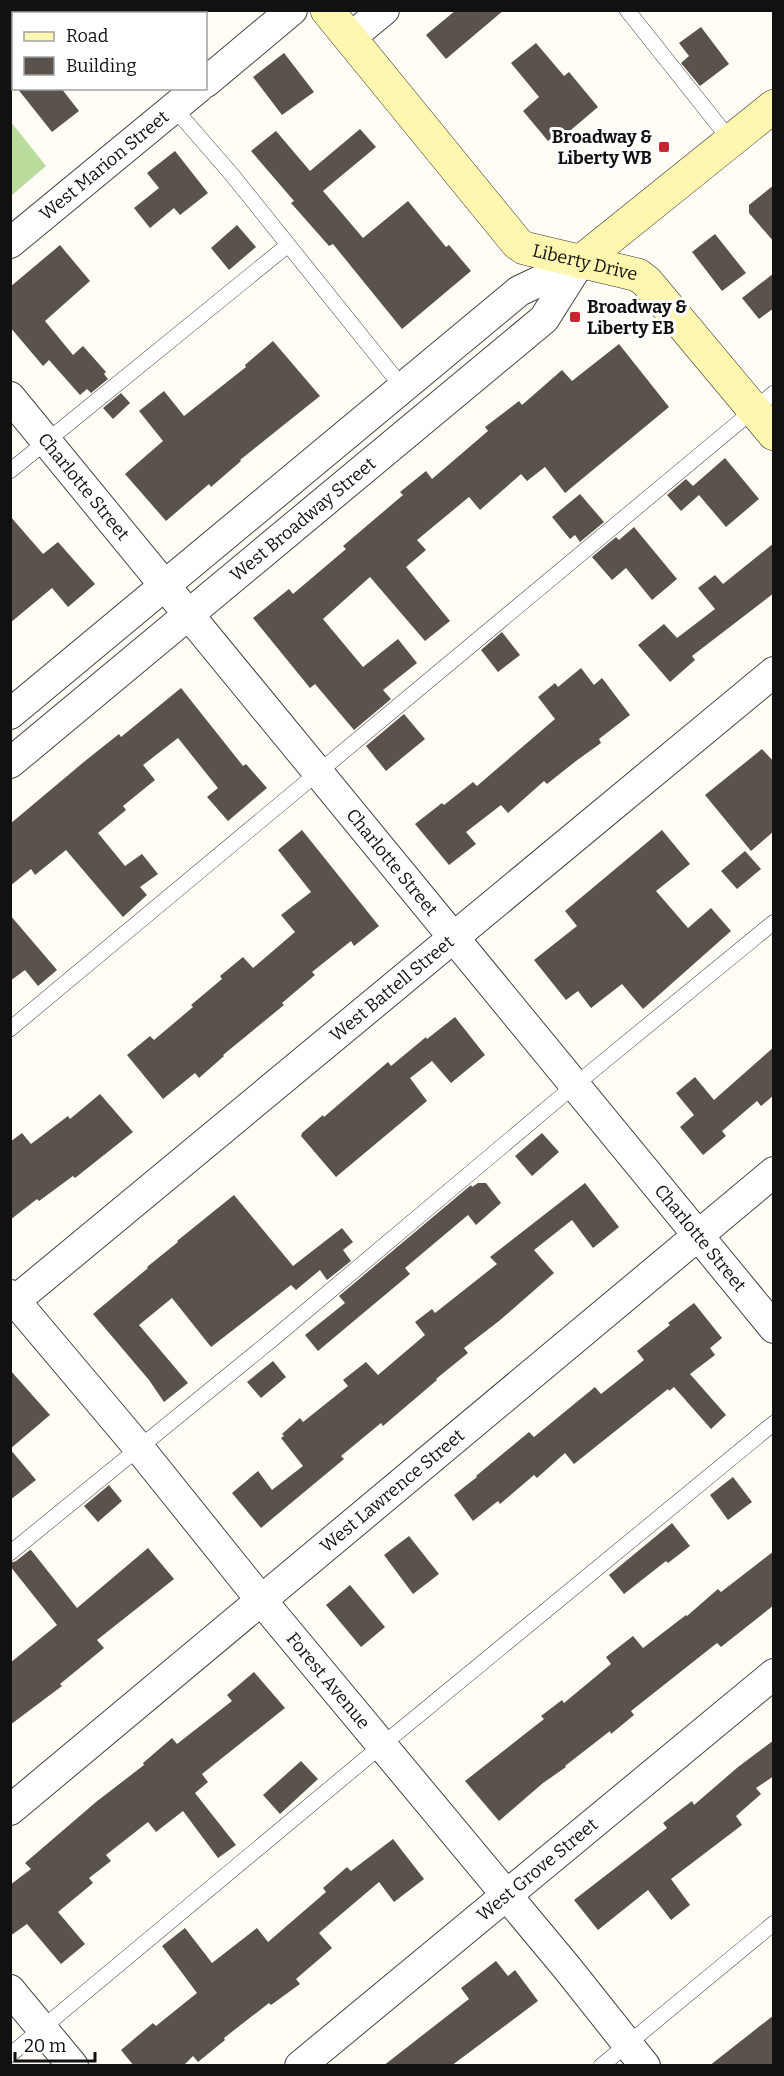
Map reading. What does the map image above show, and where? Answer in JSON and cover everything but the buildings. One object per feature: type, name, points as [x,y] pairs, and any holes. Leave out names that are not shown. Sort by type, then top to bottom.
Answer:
[{"type":"street","points":[[207,81],[292,10]]},
{"type":"street","name":"Liberty Drive","points":[[327,10],[517,243],[524,248],[638,275],[767,412]]},
{"type":"street","points":[[350,38],[384,10]]},
{"type":"street","name":"West Marion Street","points":[[10,243],[196,90]]},
{"type":"street","name":"West Broadway Street","points":[[10,714],[519,291],[580,262],[774,106]]},
{"type":"street","name":"West Broadway Street","points":[[10,764],[544,319],[580,262]]},
{"type":"street","name":"Charlotte Street","points":[[10,397],[774,1328]]},
{"type":"street","name":"West Battell Street","points":[[12,1300],[774,672]]},
{"type":"street","name":"West Lawrence Street","points":[[10,1810],[774,1172]]},
{"type":"street","name":"Forest Avenue","points":[[12,1300],[139,1449],[381,1746],[568,1969],[636,2055]]},
{"type":"street","name":"West Grove Street","points":[[300,2066],[774,1674]]},
{"type":"street","points":[[10,1990],[73,2066]]},
{"type":"lane","points":[[627,10],[731,141]]},
{"type":"lane","points":[[174,108],[232,176],[403,388]]},
{"type":"lane","points":[[10,471],[288,245]]},
{"type":"lane","points":[[10,1029],[316,772],[767,412]]},
{"type":"lane","points":[[10,1553],[274,1338],[574,1085],[774,922]]},
{"type":"lane","points":[[10,2055],[774,1423]]},
{"type":"lane","points":[[601,2066],[636,2055],[774,1923]]},
{"type":"green space","points":[[11,122],[46,166],[10,196]]},
{"type":"place","name":"Broadway & Liberty WB","points":[[664,147]]},
{"type":"place","name":"Broadway & Liberty EB","points":[[575,317]]}]
